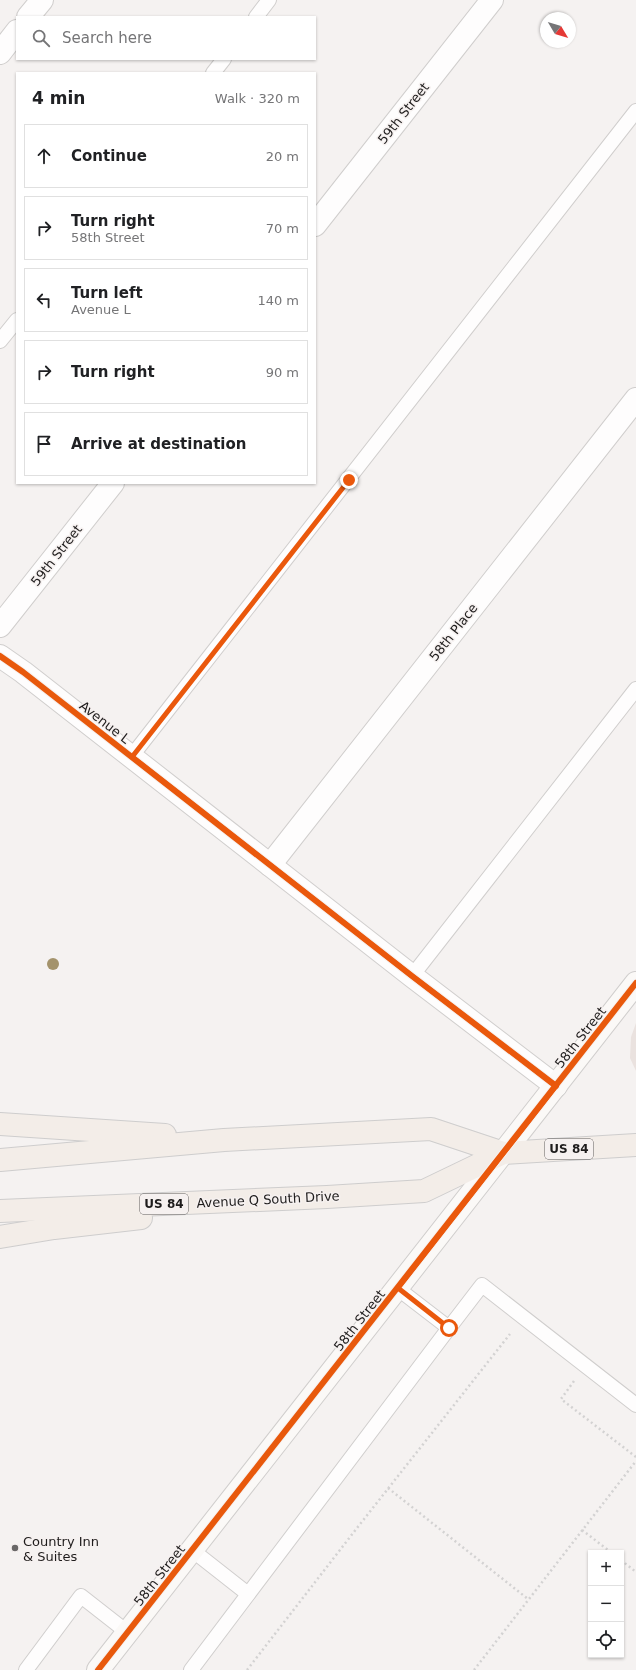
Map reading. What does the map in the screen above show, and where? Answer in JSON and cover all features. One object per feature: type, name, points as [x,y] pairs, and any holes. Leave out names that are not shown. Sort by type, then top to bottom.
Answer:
[{"type":"highway","points":[[0,1124],[224,1140]]},
{"type":"highway","name":"Avenue Q South Drive","points":[[0,1160],[224,1140],[431,1129],[503,1153]]},
{"type":"highway","name":"Avenue Q South Drive","points":[[0,1211],[327,1197],[424,1190],[503,1153],[636,1145]]},
{"type":"highway","points":[[0,1237],[54,1228],[327,1197]]},
{"type":"street","points":[[29,16],[42,0]]},
{"type":"street","name":"59th Street","points":[[316,224],[492,0]]},
{"type":"street","points":[[0,53],[16,32]]},
{"type":"street","name":"58th Place","points":[[270,865],[636,399]]},
{"type":"street","name":"59th Street","points":[[0,626],[112,484]]},
{"type":"street","name":"Avenue L","points":[[0,656],[23,672],[412,976],[556,1086]]},
{"type":"street","name":"58th Street","points":[[98,1670],[636,983]]},
{"type":"lane","points":[[257,16],[269,0]]},
{"type":"lane","points":[[214,72],[223,60]]},
{"type":"lane","points":[[132,757],[636,111]]},
{"type":"lane","points":[[0,341],[16,321]]},
{"type":"lane","points":[[412,976],[636,689]]},
{"type":"lane","points":[[191,1670],[482,1285],[636,1404]]},
{"type":"lane","points":[[398,1288],[449,1328]]},
{"type":"lane","points":[[192,1550],[248,1594]]},
{"type":"lane","points":[[26,1670],[81,1596],[127,1632]]},
{"type":"path","points":[[247,1670],[512,1331]]},
{"type":"path","points":[[569,1375],[576,1380],[561,1399],[636,1457]]},
{"type":"path","points":[[474,1670],[636,1461]]},
{"type":"path","points":[[388,1488],[528,1599]]},
{"type":"path","points":[[582,1530],[608,1550]]},
{"type":"path","points":[[624,1562],[636,1572]]},
{"type":"shaded area","points":[[636,1023],[636,1071],[630,1058],[631,1037]]},
{"type":"cycle path","points":[[0,656],[23,672],[412,976],[556,1086]]},
{"type":"cycle path","points":[[98,1670],[636,983]]},
{"type":"place","name":"Country Inn & Suites","points":[[15,1548]]},
{"type":"route","points":[[349,480],[132,757],[412,976],[556,1086],[398,1288],[449,1328]]}]
